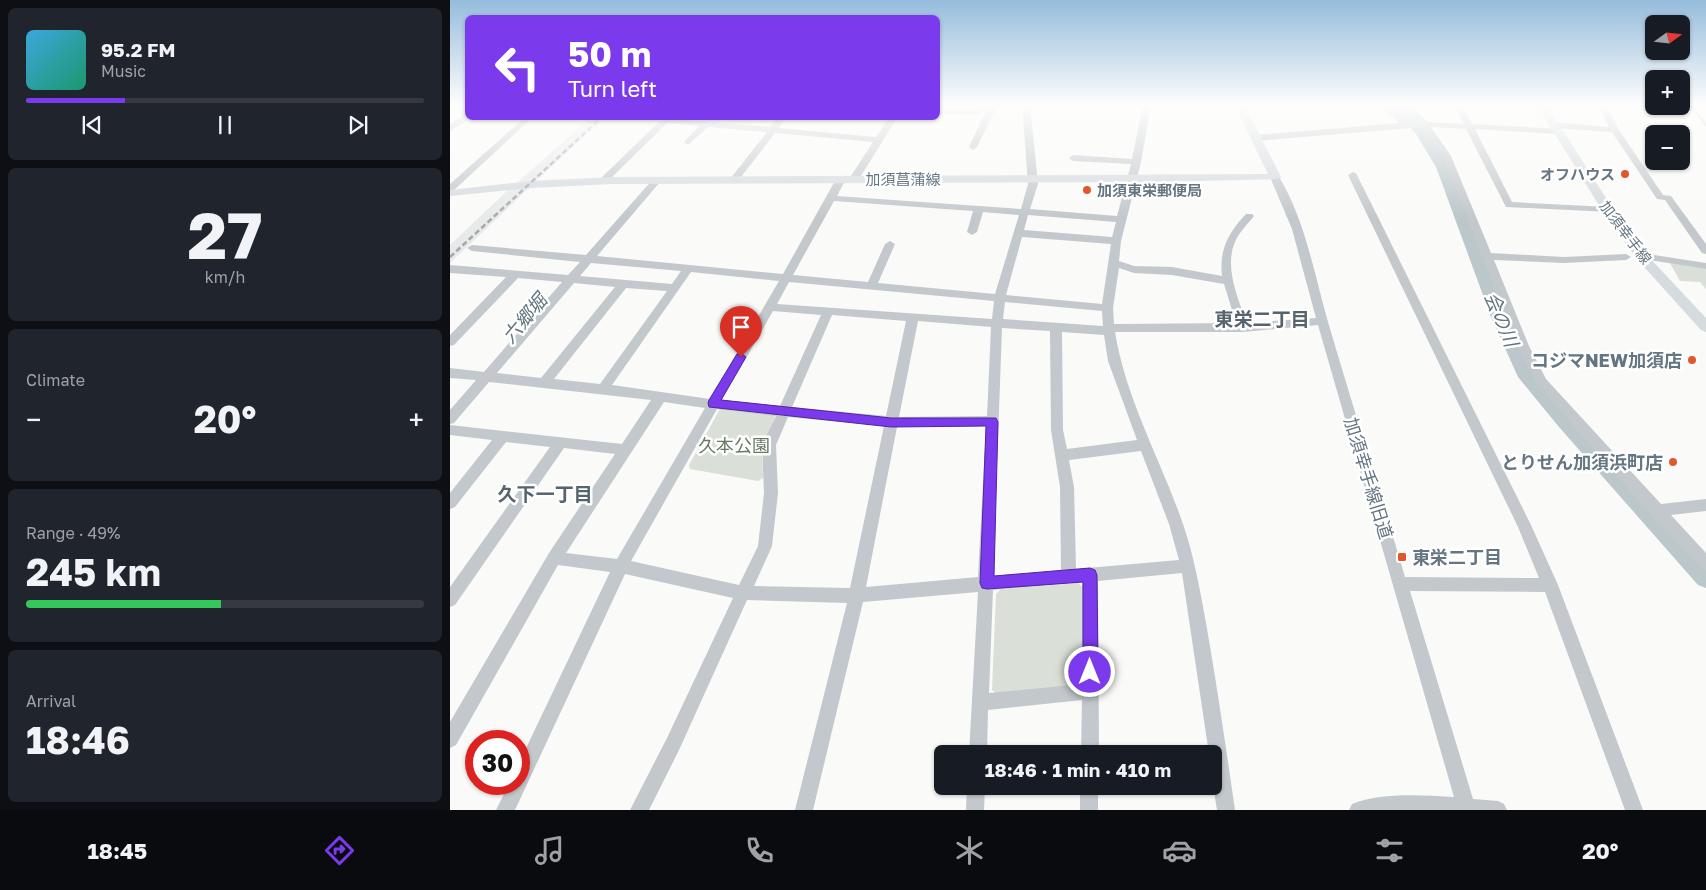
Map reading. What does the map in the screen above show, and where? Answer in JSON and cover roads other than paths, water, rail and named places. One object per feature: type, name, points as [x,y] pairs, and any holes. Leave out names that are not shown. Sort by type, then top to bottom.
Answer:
[{"type":"main road","points":[[1258,142],[1275,177]]},
{"type":"main road","name":"加須幸手線","points":[[1565,142],[1608,210],[1641,256],[1706,327]]},
{"type":"main road","name":"加須菖蒲線","points":[[450,193],[520,186],[657,180],[1130,180],[1275,177]]},
{"type":"street","points":[[450,189],[502,142]]},
{"type":"street","points":[[602,182],[643,142]]},
{"type":"street","points":[[735,179],[763,142]]},
{"type":"street","points":[[854,179],[877,142]]},
{"type":"street","points":[[973,147],[976,142]]},
{"type":"street","points":[[979,745],[999,298],[1025,212],[1032,180],[1029,142]]},
{"type":"street","points":[[1140,142],[1120,219],[1106,308],[1117,368],[1144,445],[1176,524],[1188,566],[1202,645],[1226,810]]},
{"type":"street","points":[[1436,142],[1447,156],[1523,346],[1542,382],[1656,511],[1706,563]]},
{"type":"street","points":[[1476,142],[1509,205],[1608,210]]},
{"type":"street","points":[[1623,142],[1660,197],[1668,198],[1706,251]]},
{"type":"street","points":[[1073,158],[1136,162]]},
{"type":"street","points":[[1352,175],[1501,475],[1550,585],[1634,810]]},
{"type":"street","name":"加須幸手線旧道","points":[[1275,177],[1297,231],[1467,809]]},
{"type":"street","points":[[530,758],[621,566],[672,472],[770,308],[841,179]]},
{"type":"street","points":[[450,420],[657,180]]},
{"type":"street","points":[[831,198],[1120,219]]},
{"type":"street","points":[[972,232],[979,208]]},
{"type":"street","points":[[1242,328],[1228,281],[1228,248],[1237,230],[1249,216]]},
{"type":"street","points":[[1018,233],[1116,241]]},
{"type":"street","points":[[872,285],[890,244]]},
{"type":"street","points":[[472,248],[1106,308]]},
{"type":"street","points":[[1488,256],[1564,260],[1626,257]]},
{"type":"street","points":[[1641,256],[1706,266]]},
{"type":"street","points":[[1114,263],[1134,269],[1172,270],[1228,281]]},
{"type":"street","points":[[602,389],[689,268]]},
{"type":"street","points":[[450,269],[675,288]]},
{"type":"street","points":[[450,342],[516,274]]},
{"type":"street","points":[[543,384],[623,284]]},
{"type":"street","points":[[770,308],[1109,329],[1242,328],[1283,326],[1322,320]]},
{"type":"street","points":[[639,810],[745,593],[768,537],[771,493],[768,451],[783,411],[828,311]]},
{"type":"street","points":[[804,810],[856,596],[913,316]]},
{"type":"street","points":[[1056,327],[1057,430],[1067,487],[1069,577]]},
{"type":"street","points":[[450,373],[891,422],[992,422]]},
{"type":"street","points":[[450,739],[554,558],[661,396]]},
{"type":"street","points":[[450,430],[626,450]]},
{"type":"street","points":[[450,503],[504,436]]},
{"type":"street","points":[[450,600],[562,442]]},
{"type":"street","points":[[1061,455],[1144,445]]},
{"type":"street","points":[[1656,511],[1706,505]]},
{"type":"street","points":[[554,558],[621,566],[745,593],[856,596],[1188,566]]},
{"type":"street","points":[[1090,575],[1090,745]]},
{"type":"street","points":[[1401,584],[1550,585]]},
{"type":"street","points":[[981,702],[1090,690]]},
{"type":"street","points":[[505,810],[512,795]]},
{"type":"street","points":[[975,810],[976,795]]},
{"type":"street","points":[[1089,795],[1089,810]]},
{"type":"street","points":[[1358,810],[1395,806],[1498,810]]},
{"type":"waterway","name":"会の川","points":[[1428,142],[1443,167],[1500,317],[1525,372],[1566,421],[1706,577]]},
{"type":"railway","points":[[450,257],[575,142]]},
{"type":"place","name":"オフハウス","points":[[1625,174]]},
{"type":"place","name":"加須東栄郵便局","points":[[1087,190]]},
{"type":"place","name":"コジマNEW加須店","points":[[1692,360]]},
{"type":"place","name":"とりせん加須浜町店","points":[[1673,462]]},
{"type":"place","name":"東栄二丁目","points":[[1402,557]]},
{"type":"district","name":"東栄二丁目","points":[[1262,318]]},
{"type":"district","name":"久下一丁目","points":[[545,493]]},
{"type":"water label","name":"六郷堀","points":[[524,318]]},
{"type":"park label","name":"久本公園","points":[[734,445]]}]
